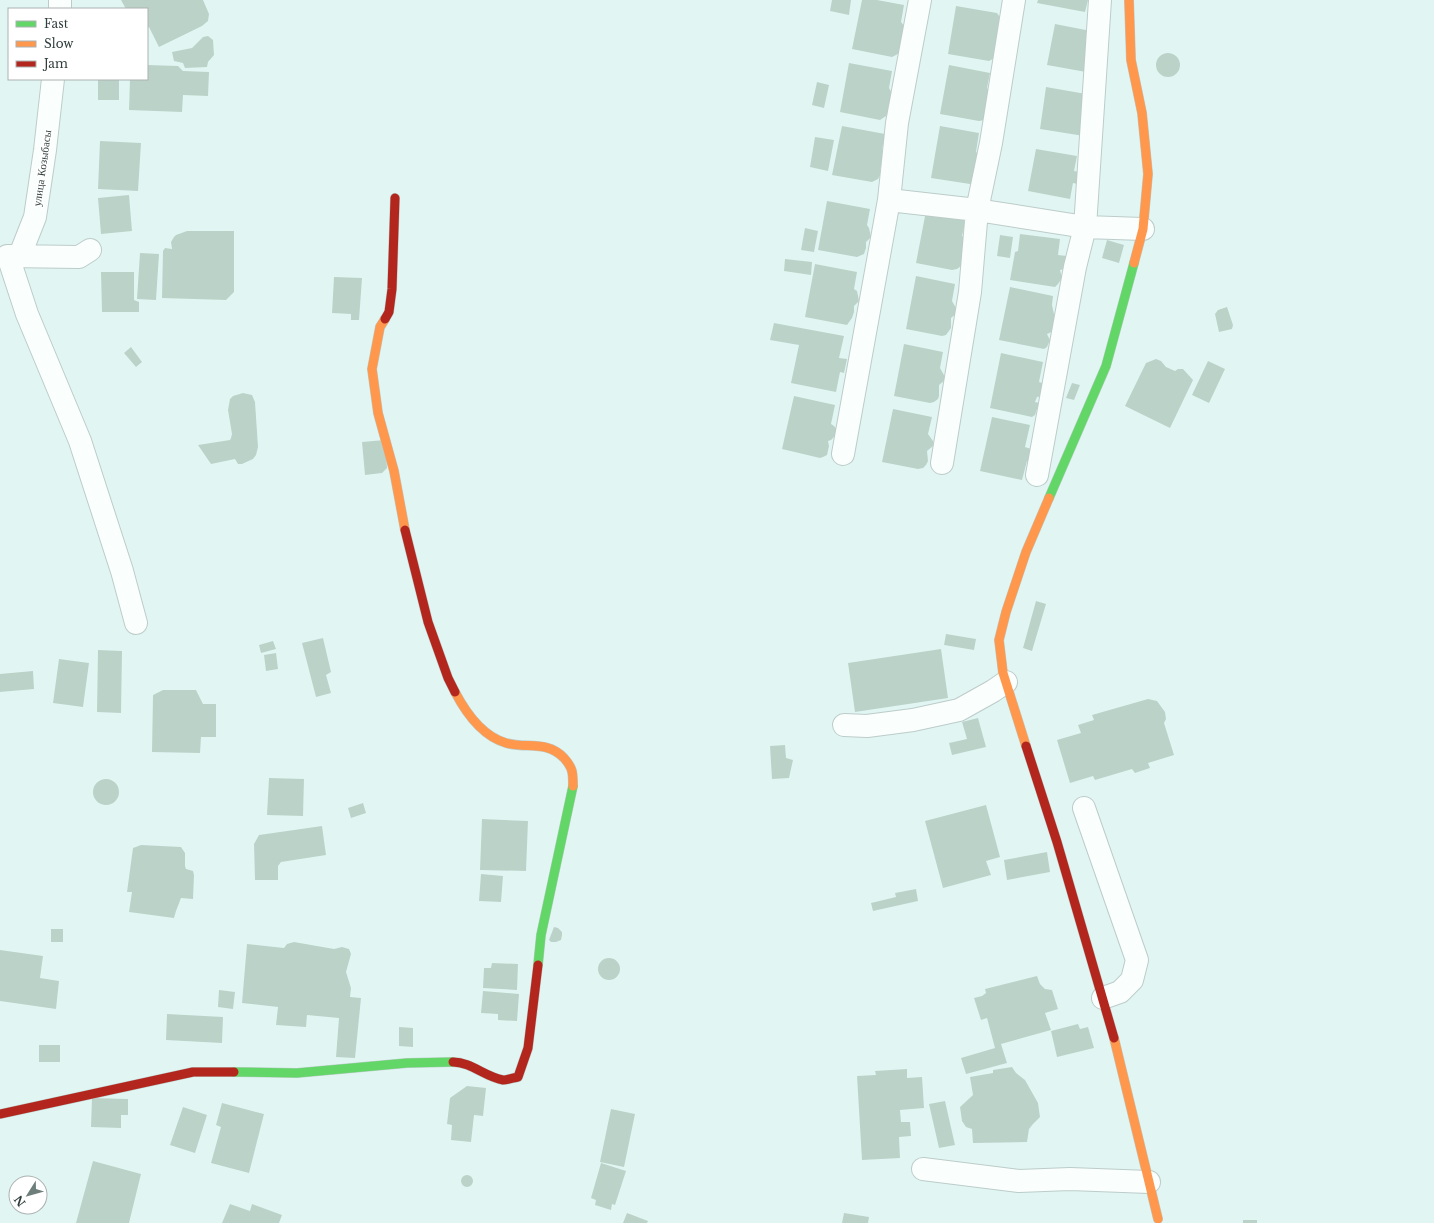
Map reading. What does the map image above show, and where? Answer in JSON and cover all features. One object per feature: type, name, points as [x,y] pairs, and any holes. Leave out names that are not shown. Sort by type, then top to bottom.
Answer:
[{"type":"street","points":[[843,454],[889,200],[897,123],[920,0]]},
{"type":"street","points":[[942,462],[970,292],[977,210],[991,143],[1014,0]]},
{"type":"street","points":[[1037,475],[1075,267],[1085,227],[1100,0]]},
{"type":"street","points":[[1129,0],[1131,60],[1142,113],[1148,174],[1143,229],[1106,366],[1026,552],[1006,612],[999,640],[1003,673],[1057,842],[1115,1041],[1158,1219]]},
{"type":"street","name":"улица Козыбасы","points":[[9,256],[35,217],[46,150],[52,80]]},
{"type":"street","points":[[0,1114],[193,1072],[297,1073],[408,1063],[458,1062],[473,1067],[489,1076],[504,1080],[518,1077],[528,1048],[541,935],[573,788],[573,773],[570,765],[559,752],[548,748],[506,743],[485,732],[465,710],[448,678],[428,622],[406,536],[394,471],[378,412],[372,369],[380,326],[389,312],[392,289],[396,198]]},
{"type":"street","points":[[889,200],[977,210],[1085,227],[1143,229]]},
{"type":"street","points":[[90,250],[79,257],[9,256],[27,314],[80,441],[122,571],[136,623]]},
{"type":"street","points":[[844,725],[867,726],[898,722],[959,710],[1006,682]]},
{"type":"street","points":[[1084,808],[1137,960],[1132,980],[1120,992],[1103,998]]},
{"type":"street","points":[[924,1170],[1019,1181],[1070,1179],[1149,1182]]},
{"type":"building","points":[[121,0],[203,0],[209,14],[208,21],[202,26],[159,47],[148,28],[148,8],[125,8]]},
{"type":"building","points":[[832,0],[851,0],[849,15],[830,11]]},
{"type":"building","points":[[862,0],[877,0],[904,5],[901,22],[906,28],[901,39],[900,52],[896,55],[892,57],[852,49]]},
{"type":"building","points":[[1038,0],[1088,0],[1085,12],[1037,3]]},
{"type":"building","points":[[956,6],[997,13],[1001,19],[997,57],[989,61],[948,54]]},
{"type":"building","points":[[1055,24],[1091,31],[1086,72],[1047,65]]},
{"type":"building","points":[[208,36],[213,40],[214,55],[208,62],[207,67],[185,68],[183,63],[174,61],[172,52],[192,48],[203,37]]},
{"type":"building","points":[[1168,53],[1173,54],[1179,60],[1179,70],[1173,76],[1168,77],[1163,76],[1157,70],[1156,65],[1157,60],[1163,54]]},
{"type":"building","points":[[849,63],[892,71],[889,88],[893,95],[891,103],[888,105],[889,111],[886,116],[880,120],[840,112]]},
{"type":"building","points":[[148,65],[178,66],[183,71],[209,72],[208,96],[183,95],[182,112],[129,110],[130,80],[148,80]]},
{"type":"building","points":[[949,65],[990,73],[987,88],[991,93],[985,120],[979,121],[940,114]]},
{"type":"building","points":[[98,80],[119,80],[119,100],[98,100]]},
{"type":"building","points":[[817,82],[829,85],[824,108],[812,105]]},
{"type":"building","points":[[1046,87],[1086,94],[1084,136],[1040,129]]},
{"type":"building","points":[[842,126],[885,134],[882,150],[884,153],[883,166],[880,168],[881,173],[878,179],[872,182],[832,175]]},
{"type":"building","points":[[940,126],[979,133],[976,152],[981,156],[980,166],[974,170],[977,174],[974,183],[970,184],[931,178]]},
{"type":"building","points":[[815,137],[834,140],[828,171],[810,167]]},
{"type":"building","points":[[100,141],[141,143],[138,191],[98,189]]},
{"type":"building","points":[[1036,149],[1077,156],[1074,171],[1079,172],[1077,184],[1073,183],[1070,199],[1028,191]]},
{"type":"building","points":[[129,195],[132,231],[101,234],[98,198]]},
{"type":"building","points":[[827,201],[870,209],[867,225],[871,237],[866,242],[864,254],[857,257],[818,250]]},
{"type":"building","points":[[926,211],[966,219],[962,236],[965,238],[964,251],[962,253],[961,266],[957,269],[952,270],[916,263]]},
{"type":"building","points":[[805,228],[818,231],[814,252],[801,250]]},
{"type":"building","points":[[187,231],[234,231],[234,292],[226,300],[162,298],[163,251],[165,248],[172,249],[171,242],[174,237]]},
{"type":"building","points":[[1020,234],[1060,239],[1058,255],[1067,256],[1065,269],[1060,270],[1062,278],[1055,287],[1010,280],[1015,252],[1018,251]]},
{"type":"building","points":[[1000,235],[1013,237],[1010,258],[997,256]]},
{"type":"building","points":[[1107,240],[1124,245],[1119,263],[1102,258]]},
{"type":"building","points":[[140,253],[159,254],[156,300],[137,299]]},
{"type":"building","points":[[785,259],[812,262],[811,275],[784,271]]},
{"type":"building","points":[[815,264],[857,272],[854,289],[857,291],[859,301],[854,306],[852,318],[847,325],[805,317]]},
{"type":"building","points":[[101,272],[134,272],[134,300],[139,302],[139,312],[102,312]]},
{"type":"building","points":[[916,276],[955,284],[952,301],[957,313],[951,318],[951,328],[946,335],[942,336],[906,329]]},
{"type":"building","points":[[334,277],[362,278],[359,320],[351,320],[351,314],[332,313]]},
{"type":"building","points":[[1010,287],[1053,296],[1052,305],[1056,323],[1054,331],[1047,334],[1050,340],[1047,347],[1044,349],[999,340]]},
{"type":"building","points":[[1227,307],[1233,325],[1232,329],[1219,332],[1215,314],[1218,310]]},
{"type":"building","points":[[774,323],[844,336],[839,358],[847,359],[844,373],[840,372],[836,392],[791,383],[799,345],[770,340]]},
{"type":"building","points":[[904,344],[943,352],[940,368],[945,380],[939,385],[939,396],[934,402],[930,403],[894,396]]},
{"type":"building","points":[[131,347],[142,362],[136,367],[124,353]]},
{"type":"building","points":[[1001,353],[1043,362],[1039,382],[1045,384],[1043,396],[1037,397],[1035,402],[1039,403],[1035,415],[1032,417],[990,408]]},
{"type":"building","points":[[1156,359],[1161,361],[1166,367],[1175,371],[1178,369],[1183,369],[1193,380],[1170,428],[1125,406],[1146,363]]},
{"type":"building","points":[[1208,361],[1225,369],[1209,403],[1192,395]]},
{"type":"building","points":[[1072,383],[1080,385],[1074,400],[1066,398]]},
{"type":"building","points":[[243,393],[252,395],[255,402],[258,447],[256,455],[253,459],[242,464],[238,464],[235,459],[211,464],[198,445],[230,440],[232,434],[228,410],[230,399],[233,396]]},
{"type":"building","points":[[794,396],[835,405],[831,424],[837,430],[835,436],[828,441],[829,446],[827,455],[820,458],[782,449]]},
{"type":"building","points":[[893,409],[932,417],[928,434],[933,441],[933,446],[927,451],[928,461],[923,468],[918,469],[882,462]]},
{"type":"building","points":[[992,417],[1030,425],[1025,447],[1034,450],[1031,462],[1027,461],[1022,480],[980,471]]},
{"type":"building","points":[[385,440],[387,468],[382,473],[365,475],[362,442]]},
{"type":"building","points":[[1036,601],[1046,604],[1032,651],[1023,648]]},
{"type":"building","points":[[946,634],[976,639],[974,650],[944,645]]},
{"type":"building","points":[[323,638],[331,672],[326,675],[331,693],[316,697],[302,643]]},
{"type":"building","points":[[273,641],[276,649],[261,653],[259,645]]},
{"type":"building","points":[[941,649],[948,698],[855,712],[848,663]]},
{"type":"building","points":[[98,650],[122,651],[121,713],[97,712]]},
{"type":"building","points":[[276,653],[278,669],[266,671],[264,655]]},
{"type":"building","points":[[59,659],[89,663],[83,707],[53,703]]},
{"type":"building","points":[[33,671],[34,689],[0,692],[0,674]]},
{"type":"building","points":[[163,690],[196,690],[203,704],[216,704],[216,737],[201,737],[200,753],[152,752],[153,695]]},
{"type":"building","points":[[1148,699],[1157,701],[1165,712],[1166,719],[1164,723],[1174,755],[1148,763],[1150,768],[1135,773],[1132,769],[1095,780],[1093,776],[1070,783],[1057,740],[1081,733],[1078,725],[1094,720],[1092,715]]},
{"type":"building","points":[[978,718],[986,747],[952,755],[949,743],[967,739],[962,722]]},
{"type":"building","points":[[785,745],[786,758],[793,760],[789,778],[772,779],[770,746]]},
{"type":"building","points":[[269,778],[304,779],[303,816],[267,815]]},
{"type":"building","points":[[106,779],[115,783],[119,792],[115,801],[106,805],[97,801],[93,792],[97,783]]},
{"type":"building","points":[[363,803],[366,813],[351,818],[348,808]]},
{"type":"building","points":[[986,805],[1000,857],[986,861],[991,875],[943,888],[925,821]]},
{"type":"building","points":[[482,819],[528,821],[526,871],[480,870]]},
{"type":"building","points":[[322,826],[326,855],[281,862],[278,866],[278,880],[255,880],[254,844],[259,835]]},
{"type":"building","points":[[141,845],[181,847],[185,853],[186,869],[193,871],[194,875],[193,899],[181,898],[174,918],[129,912],[132,892],[127,892],[133,848]]},
{"type":"building","points":[[1047,852],[1050,872],[1007,880],[1004,860]]},
{"type":"building","points":[[481,874],[503,876],[501,902],[479,901]]},
{"type":"building","points":[[916,889],[918,901],[873,911],[871,903],[896,897],[895,893]]},
{"type":"building","points":[[554,927],[558,928],[562,932],[561,940],[551,942],[549,940]]},
{"type":"building","points":[[51,929],[63,929],[63,942],[51,942]]},
{"type":"building","points":[[294,942],[334,949],[342,947],[349,949],[351,954],[346,972],[351,988],[350,997],[361,998],[355,1058],[336,1057],[339,1018],[307,1015],[306,1027],[276,1025],[278,1007],[242,1003],[247,944],[284,948],[287,944]]},
{"type":"building","points":[[0,950],[43,956],[40,978],[59,981],[56,1009],[0,1001]]},
{"type":"building","points":[[609,958],[617,961],[620,969],[617,977],[609,980],[601,977],[598,969],[601,961]]},
{"type":"building","points":[[492,963],[518,964],[517,990],[483,988],[484,968],[491,968]]},
{"type":"building","points":[[1037,976],[1040,984],[1045,989],[1052,990],[1058,1009],[1045,1013],[1051,1030],[1001,1044],[1007,1063],[966,1074],[961,1058],[995,1048],[987,1018],[981,1020],[974,998],[982,996],[986,993],[985,989]]},
{"type":"building","points":[[219,990],[235,992],[233,1009],[218,1007]]},
{"type":"building","points":[[483,991],[519,994],[517,1021],[498,1020],[498,1014],[481,1013]]},
{"type":"building","points":[[167,1014],[223,1017],[222,1043],[166,1040]]},
{"type":"building","points":[[1078,1024],[1080,1029],[1088,1027],[1094,1048],[1057,1057],[1051,1031]]},
{"type":"building","points":[[399,1027],[413,1028],[413,1047],[399,1046]]},
{"type":"building","points":[[39,1045],[60,1045],[60,1062],[39,1062]]},
{"type":"building","points":[[1012,1067],[1016,1073],[1025,1080],[1038,1103],[1040,1117],[1029,1129],[1027,1142],[973,1143],[972,1129],[966,1127],[962,1121],[960,1107],[973,1095],[970,1077],[993,1073],[993,1070]]},
{"type":"building","points":[[907,1069],[907,1078],[922,1077],[924,1108],[900,1110],[901,1122],[910,1122],[911,1136],[899,1137],[900,1158],[862,1160],[857,1076],[876,1075],[875,1071]]},
{"type":"building","points":[[467,1086],[486,1088],[483,1116],[474,1115],[471,1142],[451,1140],[452,1125],[447,1124],[450,1098]]},
{"type":"building","points":[[92,1098],[128,1099],[128,1115],[121,1115],[121,1128],[91,1127]]},
{"type":"building","points":[[945,1101],[955,1145],[939,1148],[929,1104]]},
{"type":"building","points":[[222,1103],[264,1114],[249,1173],[211,1163],[221,1127],[216,1125]]},
{"type":"building","points":[[183,1107],[207,1115],[195,1153],[170,1145]]},
{"type":"building","points":[[611,1109],[635,1114],[624,1167],[600,1162]]},
{"type":"building","points":[[93,1161],[141,1174],[129,1223],[76,1223]]},
{"type":"building","points":[[601,1163],[626,1171],[615,1205],[612,1204],[611,1210],[595,1205],[596,1200],[591,1198]]},
{"type":"building","points":[[467,1175],[471,1177],[473,1181],[471,1185],[467,1187],[463,1185],[461,1181],[463,1177]]},
{"type":"building","points":[[230,1204],[250,1211],[252,1204],[282,1215],[279,1223],[222,1223]]},
{"type":"building","points":[[627,1213],[648,1221],[647,1223],[623,1223]]},
{"type":"building","points":[[844,1213],[869,1217],[868,1223],[842,1223]]},
{"type":"building","points":[[1243,1220],[1257,1220],[1257,1223],[1243,1223]]},
{"type":"traffic: fast","points":[[1049,498],[1106,366],[1134,263]]},
{"type":"traffic: fast","points":[[538,965],[541,935],[573,786]]},
{"type":"traffic: fast","points":[[234,1072],[297,1073],[407,1063],[453,1062]]},
{"type":"traffic: slow","points":[[1129,0],[1131,60],[1142,113],[1148,174],[1143,229],[1134,263]]},
{"type":"traffic: slow","points":[[385,319],[380,327],[372,369],[378,413],[394,471],[405,530]]},
{"type":"traffic: slow","points":[[1026,746],[1003,673],[999,640],[1006,612],[1026,552],[1049,498]]},
{"type":"traffic: slow","points":[[455,692],[464,708],[476,723],[497,740],[514,745],[544,747],[557,752],[564,758],[571,768],[573,774],[573,786]]},
{"type":"traffic: slow","points":[[1114,1038],[1158,1219]]},
{"type":"traffic: jam","points":[[385,319],[389,312],[392,289],[395,198]]},
{"type":"traffic: jam","points":[[405,530],[428,622],[448,678],[455,692]]},
{"type":"traffic: jam","points":[[1026,746],[1057,842],[1114,1038]]},
{"type":"traffic: jam","points":[[453,1062],[466,1064],[490,1076],[503,1080],[518,1077],[528,1048],[538,965]]},
{"type":"traffic: jam","points":[[0,1114],[193,1072],[234,1072]]}]
